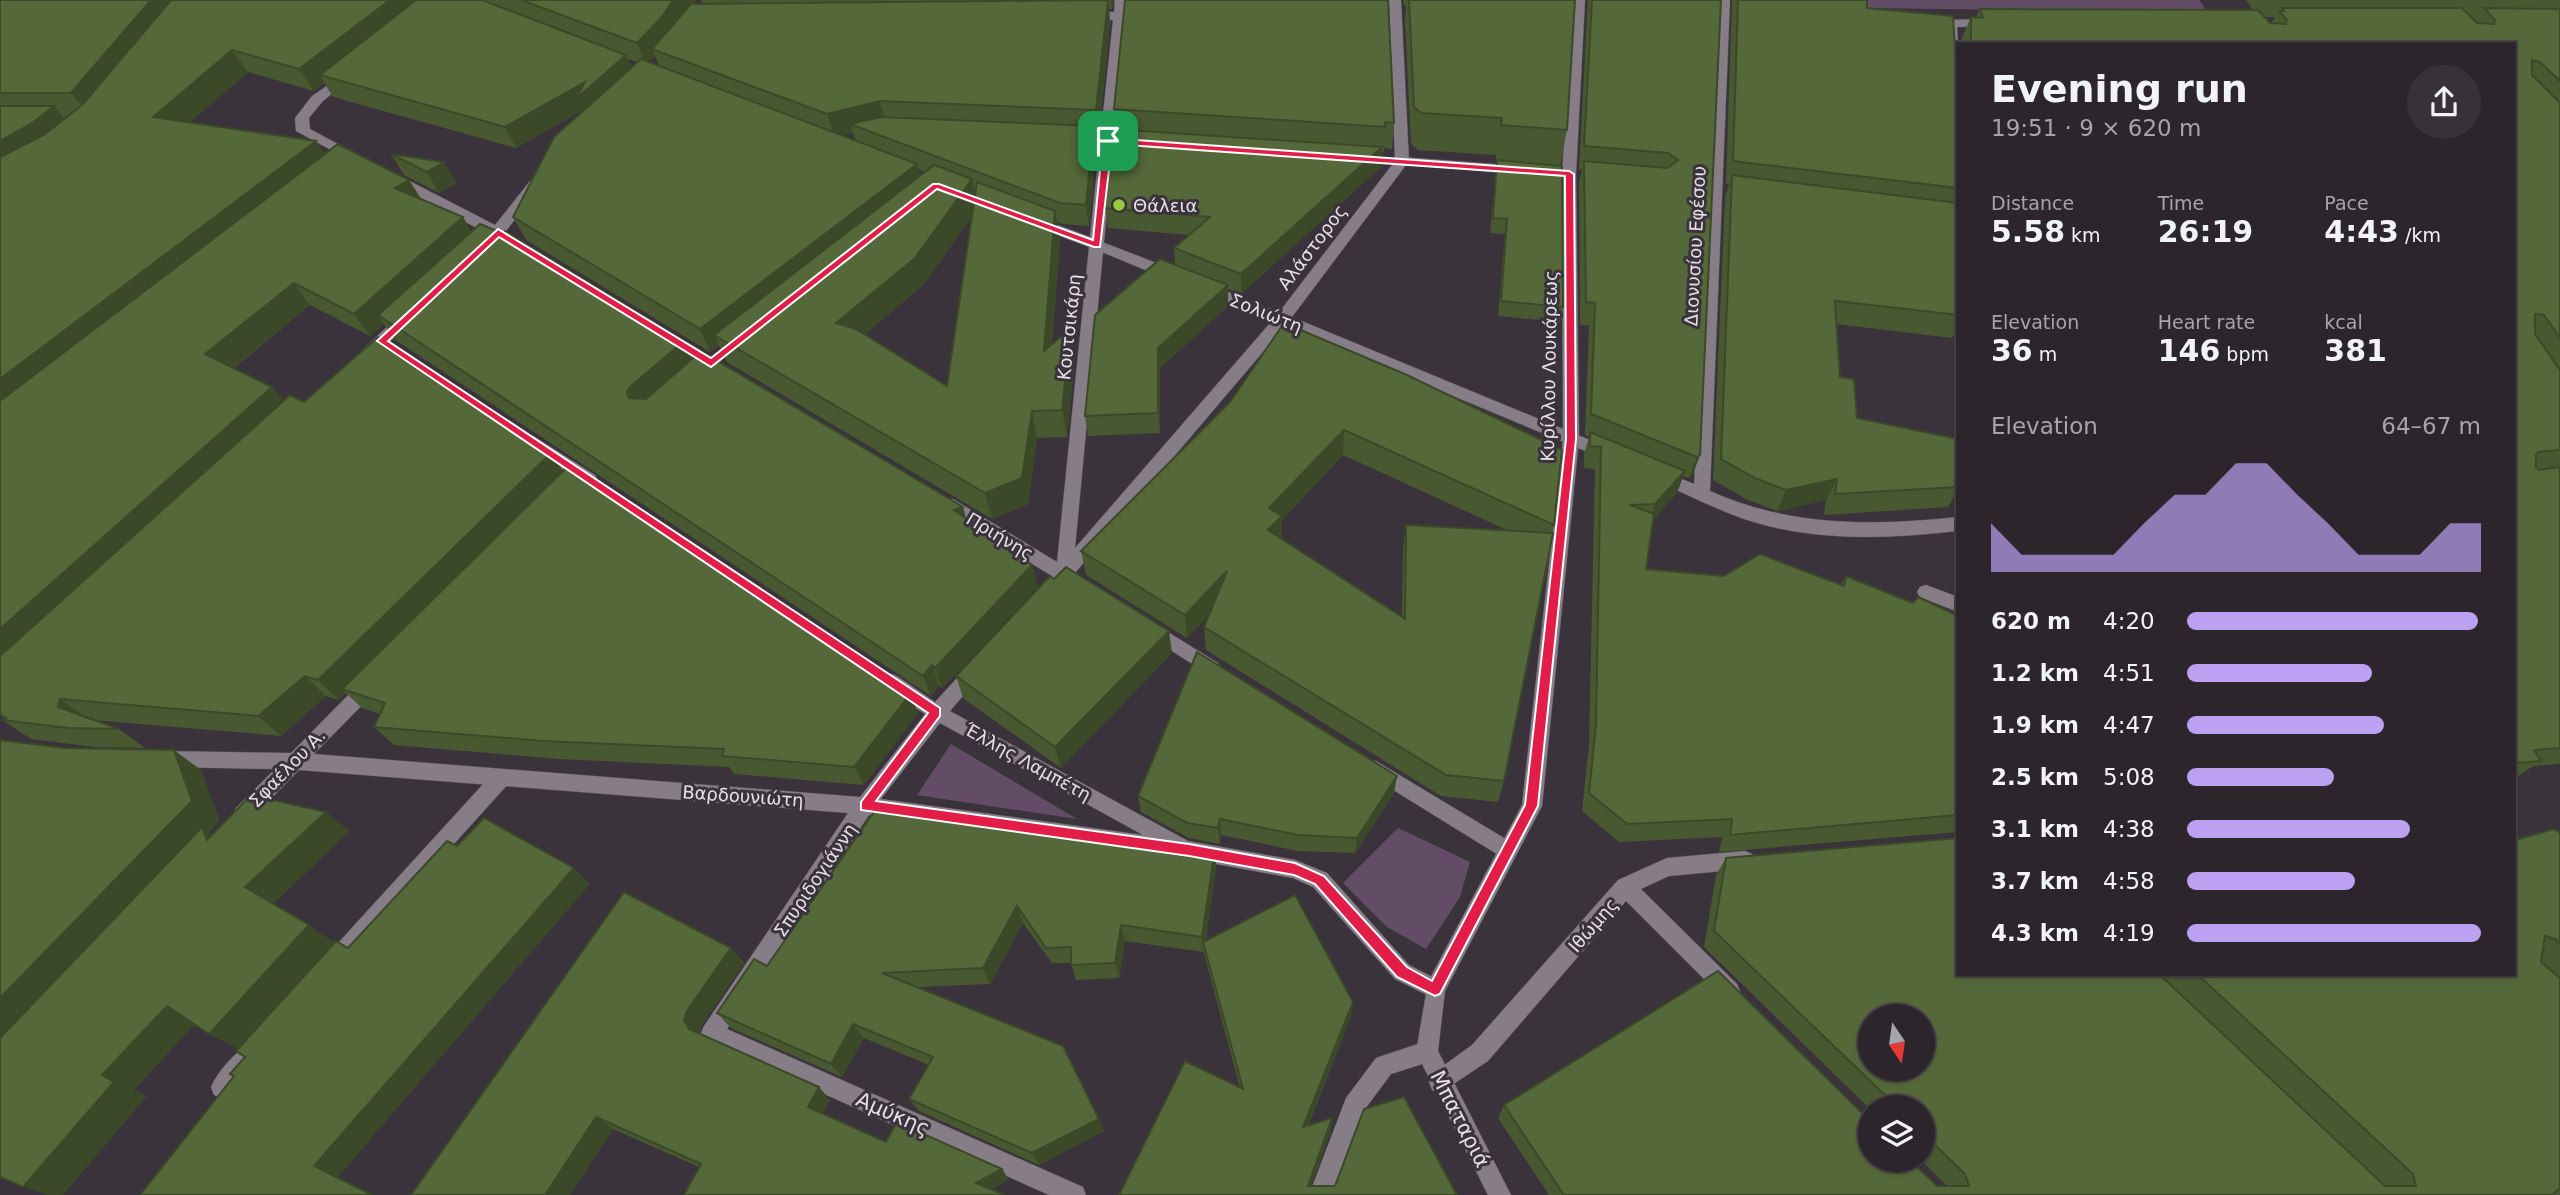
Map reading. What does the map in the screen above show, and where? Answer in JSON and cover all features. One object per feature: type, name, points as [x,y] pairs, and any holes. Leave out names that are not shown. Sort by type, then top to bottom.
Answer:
[{"type":"street","name":"Κουτσικάρη","points":[[1064,574],[1121,0]]},
{"type":"street","name":"Διονυσίου Εφέσου","points":[[1702,494],[1724,191],[1724,0]]},
{"type":"street","points":[[1396,10],[1395,161],[1527,171]]},
{"type":"street","name":"Κυρίλλου Λουκάρεως","points":[[1507,850],[1532,806],[1571,439],[1569,174],[1574,10]]},
{"type":"street","points":[[1065,17],[1161,16]]},
{"type":"street","points":[[1953,65],[1951,23],[2004,23]]},
{"type":"street","points":[[359,66],[317,99],[302,118],[303,131],[359,164],[498,232],[522,247]]},
{"type":"street","name":"Αλάστορος","points":[[1064,574],[1282,319],[1395,161]]},
{"type":"street","points":[[479,251],[498,232],[545,171]]},
{"type":"street","name":"Σολιώτη","points":[[1023,218],[1282,319],[1619,459]]},
{"type":"street","points":[[351,369],[387,345],[421,305]]},
{"type":"street","points":[[652,327],[734,377]]},
{"type":"street","points":[[515,430],[577,479],[604,489]]},
{"type":"street","points":[[1643,469],[1759,517],[1833,529],[1914,529],[1956,524]]},
{"type":"street","name":"Πριήνης","points":[[935,497],[1088,589]]},
{"type":"street","points":[[1037,604],[1064,574]]},
{"type":"street","points":[[1926,592],[1956,604]]},
{"type":"street","points":[[1135,619],[1229,678]]},
{"type":"street","name":"Σπυριδογιάννη","points":[[712,1034],[865,806],[936,712],[991,653]]},
{"type":"street","name":"Έλλης Λαμπέτη","points":[[879,674],[936,712],[1189,850]]},
{"type":"street","name":"Σφαέλου Α.","points":[[227,831],[379,675]]},
{"type":"street","name":"Βαρδουνιώτη","points":[[147,758],[293,761],[865,806],[1189,850],[1295,869],[1320,880],[1402,972],[1435,989]]},
{"type":"street","points":[[1357,758],[1507,850]]},
{"type":"street","points":[[324,973],[502,777]]},
{"type":"street","name":"Μπαταριά","points":[[1500,1195],[1427,1052],[1435,989],[1507,850]]},
{"type":"street","name":"Ιθώμης","points":[[1440,1082],[1480,1054],[1625,887],[1667,867],[1764,859]]},
{"type":"street","points":[[1625,887],[1743,1004]]},
{"type":"street","name":"Αμύκης","points":[[712,1034],[1074,1195]]},
{"type":"street","points":[[222,1087],[259,1046]]},
{"type":"street","points":[[1320,1195],[1354,1106],[1384,1066],[1427,1052]]},
{"type":"shaded area","points":[[1857,0],[2199,0],[2208,12],[1857,8]]},
{"type":"shaded area","points":[[951,744],[1077,819],[917,795]]},
{"type":"shaded area","points":[[1398,828],[1470,862],[1460,897],[1426,949],[1387,927],[1343,883]]},
{"type":"building","points":[[0,0],[151,0],[71,93],[0,93]]},
{"type":"building","points":[[171,0],[390,0],[299,69],[232,50],[153,117],[316,141],[0,379],[0,157],[44,135],[83,104]]},
{"type":"building","points":[[416,0],[482,0],[626,55],[576,99],[585,82],[505,127],[320,75]]},
{"type":"building","points":[[521,0],[673,0],[662,17],[637,43]]},
{"type":"building","points":[[1108,0],[1096,110],[880,101],[827,114],[652,49],[691,4]]},
{"type":"building","points":[[1125,0],[1388,0],[1394,123],[1385,122],[1385,127],[1114,109]]},
{"type":"building","points":[[1409,0],[1575,0],[1567,130],[1501,125],[1502,118],[1421,113],[1414,107]]},
{"type":"building","points":[[1592,0],[1721,0],[1700,455],[1697,457],[1591,414],[1595,303],[1586,302],[1584,161],[1668,168],[1678,160],[1668,153],[1584,146]]},
{"type":"building","points":[[1738,0],[1867,0],[1867,8],[1953,16],[1956,188],[1733,161]]},
{"type":"building","points":[[2282,8],[2462,8],[2477,23],[2494,24],[2495,20],[2484,8],[2560,9],[2560,81],[2540,62],[2532,60],[2532,75],[2560,103],[2560,338],[2544,315],[2535,314],[2535,334],[2560,370],[2560,450],[2538,452],[2536,455],[2536,467],[2539,470],[2560,467],[2560,748],[2534,750],[2541,761],[2516,763],[2516,42],[1971,42],[1971,17],[1983,18],[1980,9],[2258,10],[2270,23],[2286,24],[2287,20],[2279,11],[2284,11]]},
{"type":"building","points":[[641,59],[917,164],[700,329],[513,217],[554,137]]},
{"type":"building","points":[[0,106],[54,106],[31,124],[0,141]]},
{"type":"building","points":[[881,117],[1094,126],[1086,205],[1060,203],[850,124]]},
{"type":"building","points":[[1113,129],[1382,147],[1241,274],[1174,248],[1210,217],[1105,208]]},
{"type":"building","points":[[338,144],[409,180],[395,188],[463,217],[354,314],[294,283],[205,354],[272,387],[0,629],[0,401]]},
{"type":"building","points":[[391,154],[444,162],[427,172]]},
{"type":"building","points":[[1497,160],[1562,166],[1563,307],[1501,301],[1507,219],[1493,218]]},
{"type":"building","points":[[934,165],[972,179],[915,258],[836,323],[856,329],[947,386],[977,182],[1055,211],[1044,351],[1071,328],[1062,410],[1032,411],[1022,478],[985,493],[714,335]]},
{"type":"building","points":[[1732,175],[1956,203],[1956,315],[1835,301],[1840,377],[1854,379],[1857,418],[1956,439],[1956,487],[1835,494],[1837,479],[1786,490],[1755,478],[1721,459]]},
{"type":"building","points":[[480,224],[504,234],[505,231],[684,341],[630,387],[627,392],[629,398],[646,399],[701,351],[963,507],[954,510],[1032,565],[938,665],[935,668],[932,665],[923,676],[378,315]]},
{"type":"building","points":[[1160,259],[1228,285],[1158,348],[1158,413],[1085,416],[1095,315]]},
{"type":"building","points":[[1284,323],[1407,375],[1562,450],[1554,525],[1344,430],[1269,508],[1282,516],[1268,530],[1405,619],[1406,525],[1553,533],[1504,781],[1446,775],[1204,627],[1227,571],[1185,615],[1081,551],[1230,402]]},
{"type":"building","points":[[378,337],[551,453],[318,680],[305,676],[258,716],[60,699],[58,707],[119,729],[68,728],[2,720],[6,718],[0,715],[0,656],[290,395],[304,402]]},
{"type":"building","points":[[1590,432],[1685,471],[1655,504],[1630,505],[1654,514],[1646,569],[1724,576],[1760,554],[1844,586],[1846,576],[1913,603],[1918,597],[1956,615],[1956,815],[1730,835],[1732,819],[1627,824],[1589,793],[1596,725],[1601,447],[1590,446]]},
{"type":"building","points":[[569,465],[910,694],[854,767],[722,756],[724,749],[543,741],[374,727],[385,703],[342,689]]},
{"type":"building","points":[[1066,567],[1169,631],[1055,747],[956,676],[1050,576],[1054,579]]},
{"type":"building","points":[[1197,652],[1397,776],[1357,838],[1298,835],[1220,819],[1218,828],[1187,823],[1138,796]]},
{"type":"building","points":[[0,740],[65,748],[174,750],[192,801],[0,998]]},
{"type":"building","points":[[251,795],[326,812],[245,887],[309,925],[209,1034],[167,1006],[102,1075],[114,1082],[23,1187],[0,1177],[0,1038],[202,827],[207,840]]},
{"type":"building","points":[[876,809],[1212,860],[1191,845],[1215,849],[1202,937],[1121,925],[1115,963],[1071,965],[1071,947],[1046,948],[1017,906],[983,968],[882,973],[1063,1046],[1099,1119],[1032,1153],[909,1099],[933,1057],[853,1024],[831,1064],[717,1013],[754,959],[767,966]]},
{"type":"building","points":[[484,818],[574,868],[314,1166],[372,1195],[140,1195],[234,1076],[230,1074],[245,1057],[236,1051],[336,941],[348,948],[447,841],[457,846]]},
{"type":"building","points":[[2554,829],[2560,833],[2560,944],[2545,936],[2541,962],[2560,978],[2560,1188],[2552,1195],[1564,1195],[1504,1105],[1718,971],[1858,1109],[1858,1172],[1922,1172],[1937,1186],[1969,1186],[1965,1174],[1935,1146],[1935,1095],[1885,1095],[1871,1082],[1936,1082],[1936,1004],[1858,1004],[1858,1069],[1714,931],[1726,858],[1956,838],[1956,976],[2161,976],[2385,1186],[2416,1186],[2413,1174],[2199,976],[2516,976],[2516,840]]},
{"type":"building","points":[[624,892],[731,948],[687,1011],[684,1020],[689,1029],[819,1087],[808,1107],[886,1142],[897,1122],[1002,1169],[976,1183],[1004,1195],[684,1195],[701,1164],[596,1117],[545,1195],[411,1195]]},
{"type":"building","points":[[1295,895],[1353,1002],[1303,1127],[1332,1118],[1308,1186],[1335,1186],[1364,1109],[1404,1097],[1457,1195],[1119,1195],[1185,1061],[1243,1089],[1203,942]]},
{"type":"place","name":"Θάλεια","points":[[1119,205]]},
{"type":"route","points":[[1108,141],[1569,174],[1571,439],[1532,806],[1435,989],[1402,972],[1320,880],[1295,869],[1189,850],[865,806],[936,712],[382,341],[498,232],[711,363],[936,186],[1097,245],[1108,141]]}]
